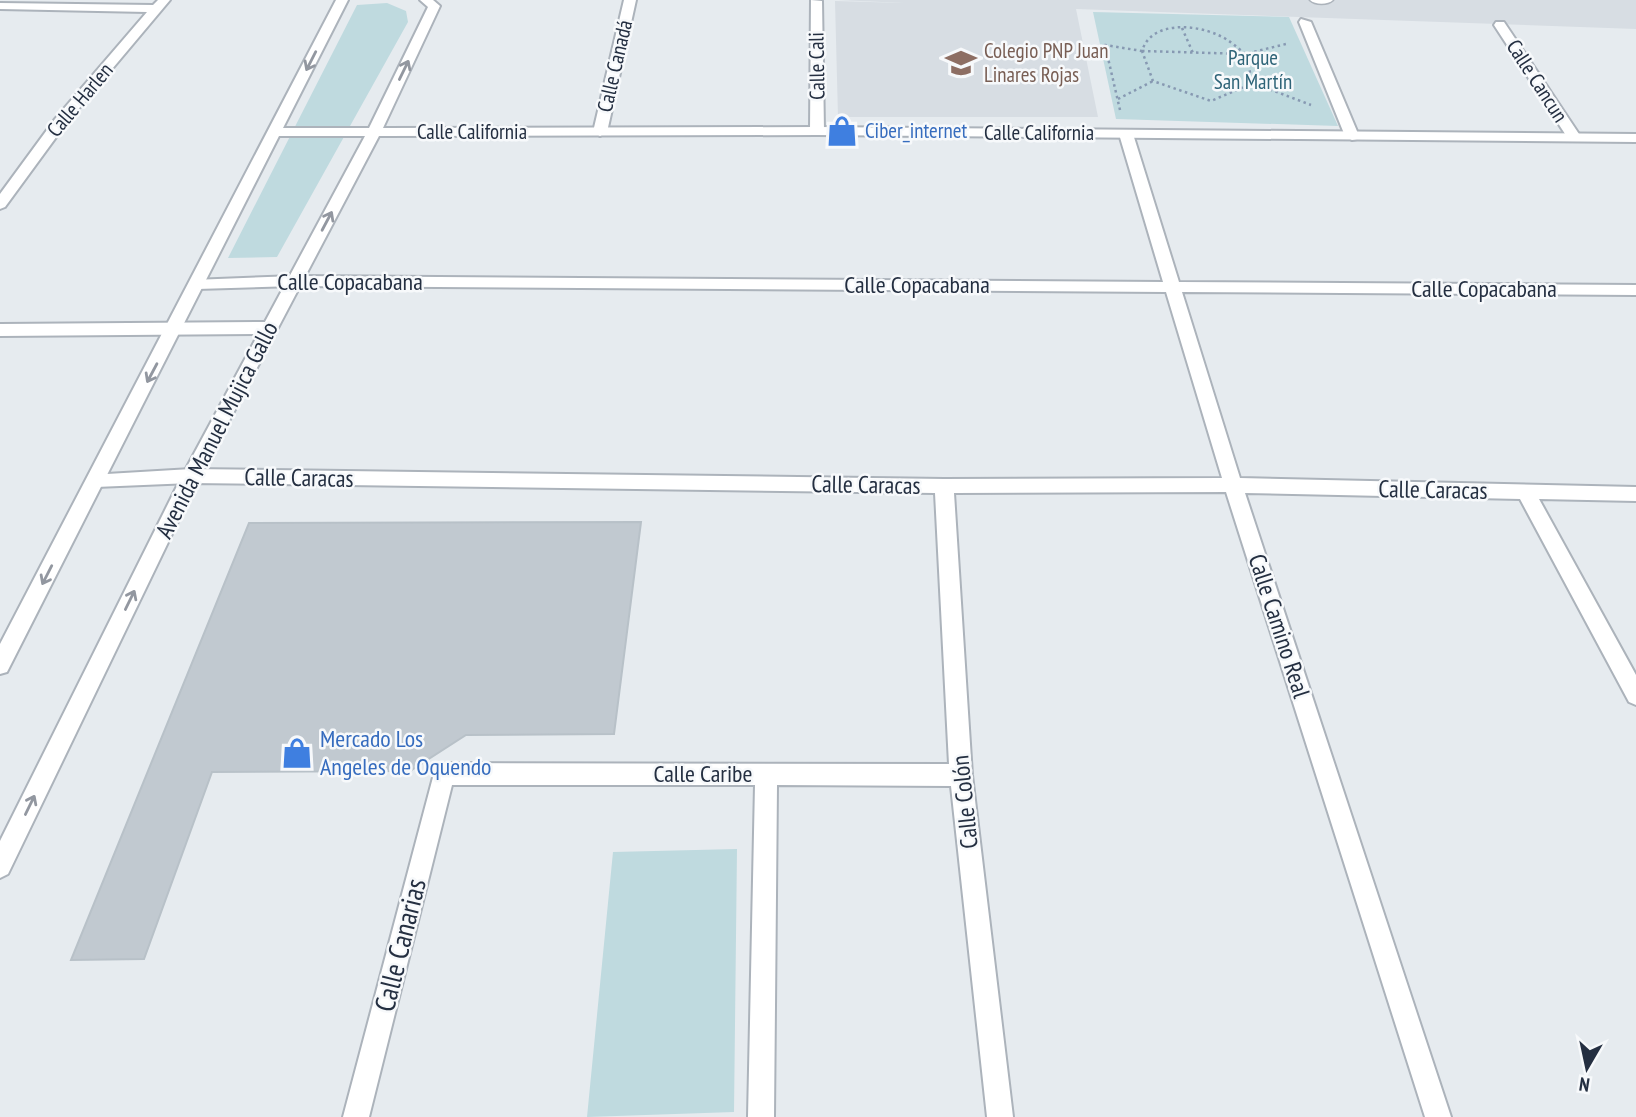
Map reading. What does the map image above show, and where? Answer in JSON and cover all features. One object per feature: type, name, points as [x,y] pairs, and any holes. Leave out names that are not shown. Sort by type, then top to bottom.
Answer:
[{"type":"street","points":[[0,665],[342,0]]},
{"type":"street","name":"Avenida Manuel Mujica Gallo","points":[[0,866],[191,477],[374,132],[434,6],[426,0]]},
{"type":"street","name":"Calle Canadá","points":[[600,132],[630,0]]},
{"type":"street","name":"Calle Cali","points":[[816,1],[817,131]]},
{"type":"street","points":[[0,6],[161,4]]},
{"type":"street","name":"Calle Harlen","points":[[0,204],[60,122],[161,4]]},
{"type":"street","points":[[1304,22],[1352,136]]},
{"type":"street","name":"Calle Cancun","points":[[1500,25],[1574,137]]},
{"type":"street","name":"Calle California","points":[[275,132],[817,131],[1124,125],[1352,136],[1636,138]]},
{"type":"street","name":"Calle Camino Real","points":[[1124,125],[1233,485],[1438,1117]]},
{"type":"street","name":"Calle Copacabana","points":[[197,284],[295,281],[1636,290]]},
{"type":"street","points":[[0,330],[269,328]]},
{"type":"street","name":"Calle Caracas","points":[[96,480],[191,477],[944,486],[1233,485],[1636,494]]},
{"type":"street","name":"Calle Colón","points":[[944,486],[961,775],[1000,1117]]},
{"type":"street","points":[[1526,492],[1636,695]]},
{"type":"street","name":"Calle Caribe","points":[[444,774],[961,775]]},
{"type":"street","name":"Calle Canarias","points":[[356,1117],[444,774]]},
{"type":"street","points":[[761,1117],[766,774]]},
{"type":"lane","points":[[1315,0],[1328,0]]},
{"type":"path","points":[[1124,125],[1105,45],[1142,51],[1245,54],[1297,41],[1289,21],[1304,22]]},
{"type":"path","points":[[1182,28],[1192,52]]},
{"type":"path","points":[[1153,81],[1142,45],[1154,33],[1182,28],[1219,36],[1245,54],[1253,83]]},
{"type":"path","points":[[1118,99],[1153,81],[1211,101],[1253,83],[1314,107]]},
{"type":"shaded area","name":"Colegio PNP Juan Linares Rojas","points":[[838,0],[1636,0],[1636,29],[1076,9],[1098,117],[838,117],[835,1],[904,3]]},
{"type":"green space","points":[[387,3],[406,11],[408,22],[277,257],[228,258],[357,5]]},
{"type":"green space","name":"Parque San Martín","points":[[1093,12],[1289,17],[1338,126],[1116,119]]},
{"type":"green space","points":[[737,849],[734,1112],[587,1117],[613,852]]},
{"type":"building","name":"Mercado Los Angeles de Oquendo","points":[[641,522],[614,734],[466,735],[410,771],[212,772],[144,959],[71,960],[249,523]]},
{"type":"place","name":"Colegio PNP Juan Linares Rojas","points":[[961,63]]},
{"type":"place","name":"Ciber_internet","points":[[842,131]]},
{"type":"place","name":"Mercado Los Angeles de Oquendo","points":[[297,753]]}]
